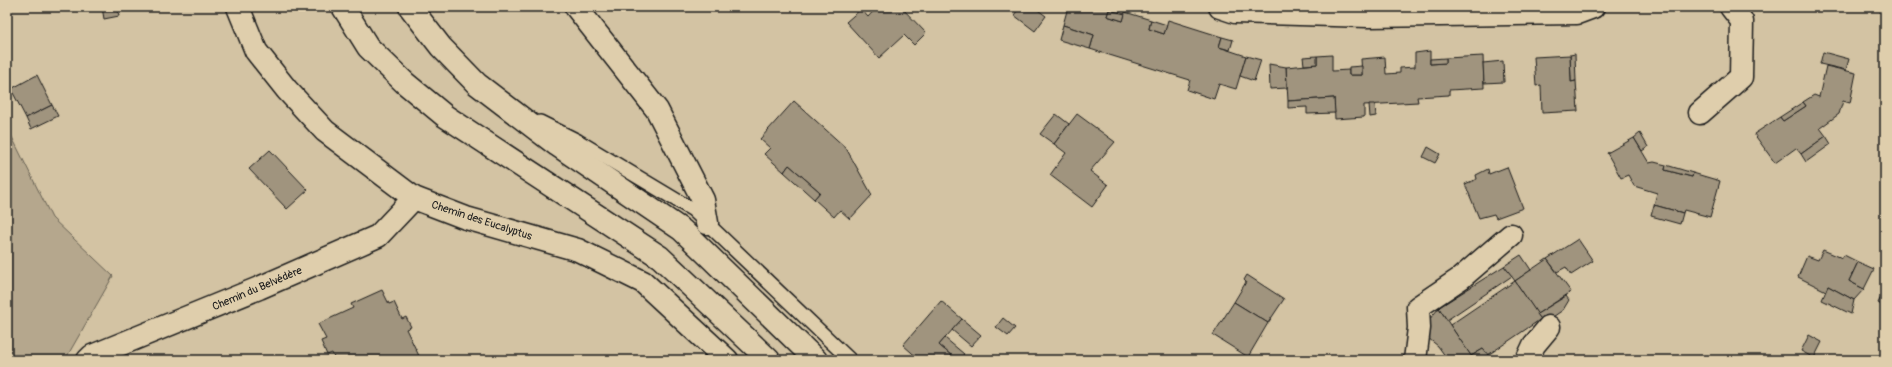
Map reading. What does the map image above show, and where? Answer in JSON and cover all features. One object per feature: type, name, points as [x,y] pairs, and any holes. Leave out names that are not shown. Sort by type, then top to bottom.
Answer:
[{"type":"street","name":"Chemin des Eucalyptus","points":[[238,7],[256,51],[287,90],[325,132],[414,198],[466,218],[578,250],[643,282],[727,360]]},
{"type":"street","points":[[343,7],[368,47],[405,83],[446,116],[660,257],[769,360]]},
{"type":"street","points":[[410,7],[441,47],[477,84],[558,145],[682,230],[816,360]]},
{"type":"street","points":[[576,7],[657,110],[703,200],[707,223]]},
{"type":"street","points":[[1220,7],[1235,12],[1577,13],[1593,7]]},
{"type":"street","points":[[1700,113],[1741,77],[1742,21],[1731,7]]},
{"type":"street","name":"Chemin du Belvédère","points":[[88,360],[92,356],[260,288],[378,236],[414,198]]},
{"type":"street","points":[[1415,360],[1419,328],[1418,307],[1462,278],[1511,235]]},
{"type":"street","points":[[1527,360],[1534,345],[1549,327]]},
{"type":"lane","points":[[505,106],[578,141],[693,210],[850,360]]},
{"type":"shaded area","points":[[7,127],[52,218],[113,276],[65,360],[7,360]]},
{"type":"building","points":[[102,7],[117,7],[119,16],[104,19]]},
{"type":"building","points":[[877,7],[901,7],[926,33],[914,45],[904,35],[879,58],[846,22],[861,9],[868,17]]},
{"type":"building","points":[[1020,7],[1034,7],[1046,16],[1035,31],[1014,15]]},
{"type":"building","points":[[1068,7],[1110,7],[1107,16],[1123,21],[1125,12],[1151,20],[1149,29],[1164,34],[1168,20],[1222,37],[1219,47],[1246,56],[1236,89],[1219,84],[1214,99],[1187,90],[1190,80],[1090,49],[1094,35],[1063,25]]},
{"type":"building","points":[[1109,10],[1125,14],[1123,21],[1107,16]]},
{"type":"building","points":[[1151,20],[1167,25],[1164,34],[1149,29]]},
{"type":"building","points":[[1063,25],[1094,35],[1090,49],[1059,40]]},
{"type":"building","points":[[1222,37],[1233,40],[1230,50],[1219,47]]},
{"type":"building","points":[[1430,51],[1430,64],[1446,63],[1446,58],[1483,56],[1484,88],[1449,90],[1449,95],[1417,97],[1418,102],[1364,105],[1364,117],[1335,119],[1334,98],[1288,101],[1286,67],[1317,64],[1317,56],[1332,55],[1332,71],[1349,70],[1349,75],[1362,75],[1361,59],[1385,57],[1386,74],[1400,73],[1400,68],[1415,67],[1415,53]]},
{"type":"building","points":[[1823,52],[1849,59],[1846,70],[1820,64]]},
{"type":"building","points":[[1575,54],[1576,81],[1571,82],[1570,55]]},
{"type":"building","points":[[1570,55],[1571,82],[1576,81],[1578,111],[1542,113],[1541,85],[1536,86],[1534,57]]},
{"type":"building","points":[[1246,56],[1261,60],[1254,81],[1240,76]]},
{"type":"building","points":[[1317,56],[1317,64],[1304,65],[1303,57]]},
{"type":"building","points":[[1446,58],[1446,63],[1430,64],[1430,59]]},
{"type":"building","points":[[1503,61],[1504,82],[1484,83],[1483,63]]},
{"type":"building","points":[[1269,64],[1286,67],[1287,88],[1270,89]]},
{"type":"building","points":[[1362,66],[1362,75],[1349,75],[1349,67]]},
{"type":"building","points":[[1826,66],[1856,73],[1850,103],[1843,101],[1839,114],[1820,128],[1826,136],[1801,154],[1796,148],[1775,163],[1754,134],[1780,117],[1783,121],[1806,106],[1803,102],[1814,95],[1819,97]]},
{"type":"building","points":[[37,75],[52,105],[26,118],[11,89]]},
{"type":"building","points":[[1334,98],[1335,113],[1307,114],[1307,107],[1288,108],[1288,101]]},
{"type":"building","points":[[794,101],[846,148],[872,195],[850,219],[840,210],[834,217],[814,199],[820,192],[789,165],[784,172],[764,154],[770,148],[760,139]]},
{"type":"building","points":[[1803,102],[1806,106],[1783,121],[1780,117]]},
{"type":"building","points":[[1369,104],[1375,104],[1376,116],[1370,117]]},
{"type":"building","points":[[52,105],[58,116],[31,129],[26,118]]},
{"type":"building","points":[[1056,114],[1069,124],[1054,144],[1040,134]]},
{"type":"building","points":[[1077,114],[1115,142],[1090,171],[1108,185],[1092,207],[1050,175],[1066,153],[1054,144]]},
{"type":"building","points":[[1640,133],[1648,147],[1642,151],[1634,138]]},
{"type":"building","points":[[1826,136],[1831,144],[1806,162],[1801,154]]},
{"type":"building","points":[[1634,138],[1649,163],[1654,162],[1666,165],[1665,170],[1692,177],[1693,173],[1720,181],[1710,217],[1684,210],[1683,213],[1654,205],[1657,193],[1634,186],[1628,175],[1621,178],[1607,153]]},
{"type":"building","points":[[1428,147],[1440,154],[1435,163],[1423,157]]},
{"type":"building","points":[[270,150],[308,190],[287,209],[249,169]]},
{"type":"building","points":[[789,165],[820,192],[814,199],[784,172]]},
{"type":"building","points":[[1666,165],[1693,173],[1692,177],[1665,170]]},
{"type":"building","points":[[1507,167],[1523,208],[1496,218],[1494,214],[1479,218],[1465,184],[1477,179],[1476,175],[1488,169],[1489,174]]},
{"type":"building","points":[[1654,205],[1683,213],[1680,224],[1651,216]]},
{"type":"building","points":[[1578,239],[1593,261],[1571,275],[1566,267],[1557,272],[1547,259]]},
{"type":"building","points":[[1823,250],[1842,258],[1844,255],[1858,262],[1849,281],[1864,289],[1854,300],[1828,286],[1826,291],[1798,277],[1807,256],[1818,260]]},
{"type":"building","points":[[1521,255],[1531,270],[1515,281],[1504,266]]},
{"type":"building","points":[[1547,259],[1571,292],[1537,314],[1515,281]]},
{"type":"building","points":[[1858,262],[1874,269],[1864,289],[1849,281]]},
{"type":"building","points":[[1504,266],[1512,276],[1447,320],[1439,308],[1441,306]]},
{"type":"building","points":[[1247,275],[1284,299],[1268,323],[1234,302],[1246,282],[1244,280]]},
{"type":"building","points":[[1515,281],[1541,319],[1488,355],[1483,349],[1471,356],[1450,325]]},
{"type":"building","points":[[1828,286],[1854,300],[1851,314],[1822,300]]},
{"type":"building","points":[[1885,289],[1885,307],[1878,303]]},
{"type":"building","points":[[382,290],[389,304],[394,302],[402,319],[406,317],[411,327],[406,329],[421,360],[335,360],[332,353],[327,355],[321,341],[326,339],[318,324],[353,308],[351,304]]},
{"type":"building","points":[[1566,296],[1569,300],[1563,310],[1544,323],[1537,314]]},
{"type":"building","points":[[941,301],[962,319],[939,345],[957,360],[920,360],[903,345]]},
{"type":"building","points":[[1234,302],[1268,323],[1248,357],[1213,335]]},
{"type":"building","points":[[1439,308],[1474,360],[1448,360],[1438,346],[1428,338],[1430,326],[1428,321]]},
{"type":"building","points":[[1003,318],[1015,328],[1008,336],[996,327]]},
{"type":"building","points":[[962,319],[981,335],[971,346],[952,330]]},
{"type":"building","points":[[1809,335],[1822,342],[1814,358],[1801,351]]},
{"type":"building","points":[[945,338],[964,354],[959,360],[939,345]]},
{"type":"building","points":[[1483,349],[1488,355],[1481,360],[1474,360],[1471,356]]}]
